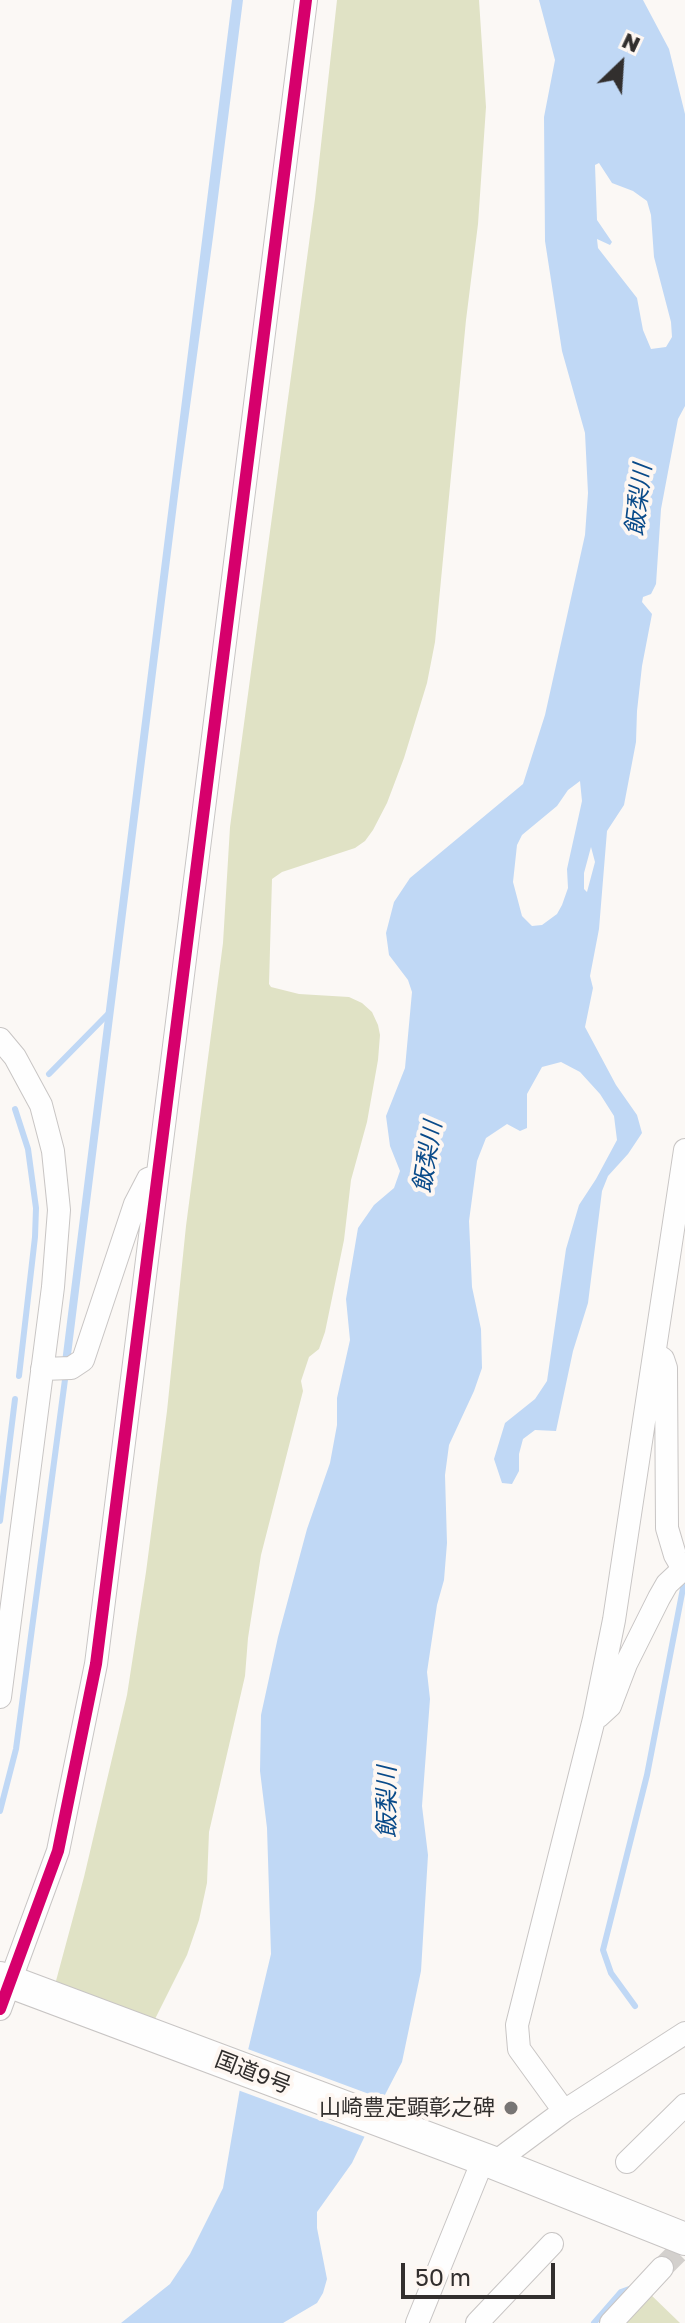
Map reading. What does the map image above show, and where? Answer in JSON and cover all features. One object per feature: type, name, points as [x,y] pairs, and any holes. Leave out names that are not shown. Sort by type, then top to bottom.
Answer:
[{"type":"highway","name":"国道9号","points":[[8,1988],[483,2159],[685,2239]]},
{"type":"street","points":[[8,1988],[58,1851],[93,1678],[306,0]]},
{"type":"street","points":[[0,1039],[15,1057],[41,1105],[58,1179],[58,1240],[0,1697]]},
{"type":"street","points":[[564,2111],[519,2049],[517,2025],[594,1719],[614,1620],[655,1354],[678,1236],[685,1150]]},
{"type":"street","points":[[42,1369],[71,1368],[83,1360],[135,1204],[148,1179],[158,1176]]},
{"type":"street","points":[[594,1719],[603,1715],[610,1706],[626,1664],[659,1598],[667,1584],[683,1569],[667,1528],[666,1368],[663,1359],[655,1354]]},
{"type":"street","points":[[417,2323],[483,2159],[685,2033]]},
{"type":"street","points":[[627,2162],[685,2105]]},
{"type":"street","points":[[477,2323],[552,2244]]},
{"type":"street","points":[[611,2323],[662,2268]]},
{"type":"green space","points":[[337,0],[479,0],[486,107],[478,224],[435,642],[427,683],[404,758],[387,803],[365,841],[355,848],[282,872],[272,879],[269,984],[299,994],[349,997],[362,1003],[372,1012],[378,1025],[378,1060],[367,1122],[351,1180],[344,1240],[325,1332],[319,1349],[309,1357],[301,1381],[303,1391],[261,1555],[245,1676],[209,1832],[207,1883],[199,1920],[187,1955],[150,2029],[53,1992],[127,1695],[146,1572],[223,943],[230,827],[315,199]]},
{"type":"green space","points":[[647,2291],[680,2323],[617,2323]]},
{"type":"water","points":[[232,0],[243,0],[70,1363],[62,1362]]},
{"type":"water","name":"飯梨川","points":[[539,0],[643,0],[669,49],[685,114],[685,406],[678,419],[661,509],[656,584],[642,602],[652,614],[642,666],[636,742],[624,805],[607,831],[599,929],[590,976],[593,988],[585,1027],[616,1085],[637,1115],[642,1133],[608,1176],[602,1191],[588,1303],[573,1351],[556,1431],[535,1430],[523,1439],[519,1471],[512,1484],[502,1483],[494,1459],[505,1423],[535,1399],[547,1381],[566,1249],[579,1205],[617,1140],[614,1116],[580,1072],[561,1062],[542,1067],[527,1094],[527,1128],[520,1131],[507,1124],[486,1138],[477,1161],[469,1221],[472,1287],[481,1329],[482,1368],[449,1445],[445,1475],[447,1543],[444,1580],[427,1672],[430,1699],[422,1806],[428,1855],[421,1971],[402,2062],[374,2116],[244,2067],[271,1954],[267,1828],[260,1771],[261,1715],[307,1529],[330,1463],[337,1425],[337,1398],[350,1340],[346,1299],[358,1228],[374,1205],[394,1188],[400,1171],[390,1146],[386,1116],[405,1068],[412,992],[408,980],[389,955],[386,933],[394,902],[410,878],[523,784],[545,715],[585,535],[588,493],[585,433],[562,351],[545,241],[544,117],[555,60]],"holes":[[[599,163],[612,183],[633,191],[647,201],[654,257],[671,322],[672,337],[666,347],[651,349],[643,330],[637,298],[598,248],[597,239],[610,245],[612,242],[597,220],[595,165]],[[580,781],[582,801],[567,869],[568,888],[557,914],[542,925],[532,926],[522,916],[513,882],[517,845],[522,835],[557,806],[568,790]],[[591,847],[595,862],[587,892],[584,889],[584,873]]]},
{"type":"water","points":[[243,2071],[372,2121],[352,2163],[317,2212],[327,2279],[323,2293],[317,2303],[283,2323],[121,2323],[170,2284],[190,2254],[223,2188]]},
{"type":"pier","points":[[245,2048],[388,2101],[368,2138],[235,2089]]},
{"type":"waterway","points":[[49,1074],[107,1015]]},
{"type":"waterway","points":[[15,1109],[28,1149],[36,1208],[19,1376]]},
{"type":"waterway","points":[[0,1811],[16,1749],[66,1372]]},
{"type":"waterway","points":[[0,1521],[15,1399]]},
{"type":"waterway","points":[[635,2006],[611,1973],[603,1950],[647,1775],[684,1583]]},
{"type":"waterway","points":[[658,2263],[675,2246]]},
{"type":"waterway","points":[[594,2323],[621,2292],[632,2288]]},
{"type":"tunnel","points":[[662,2268],[685,2245]]},
{"type":"cycle path","points":[[0,2009],[58,1851],[96,1664],[306,0]]},
{"type":"place","name":"山崎豊定顕彰之碑","points":[[511,2108]]}]
